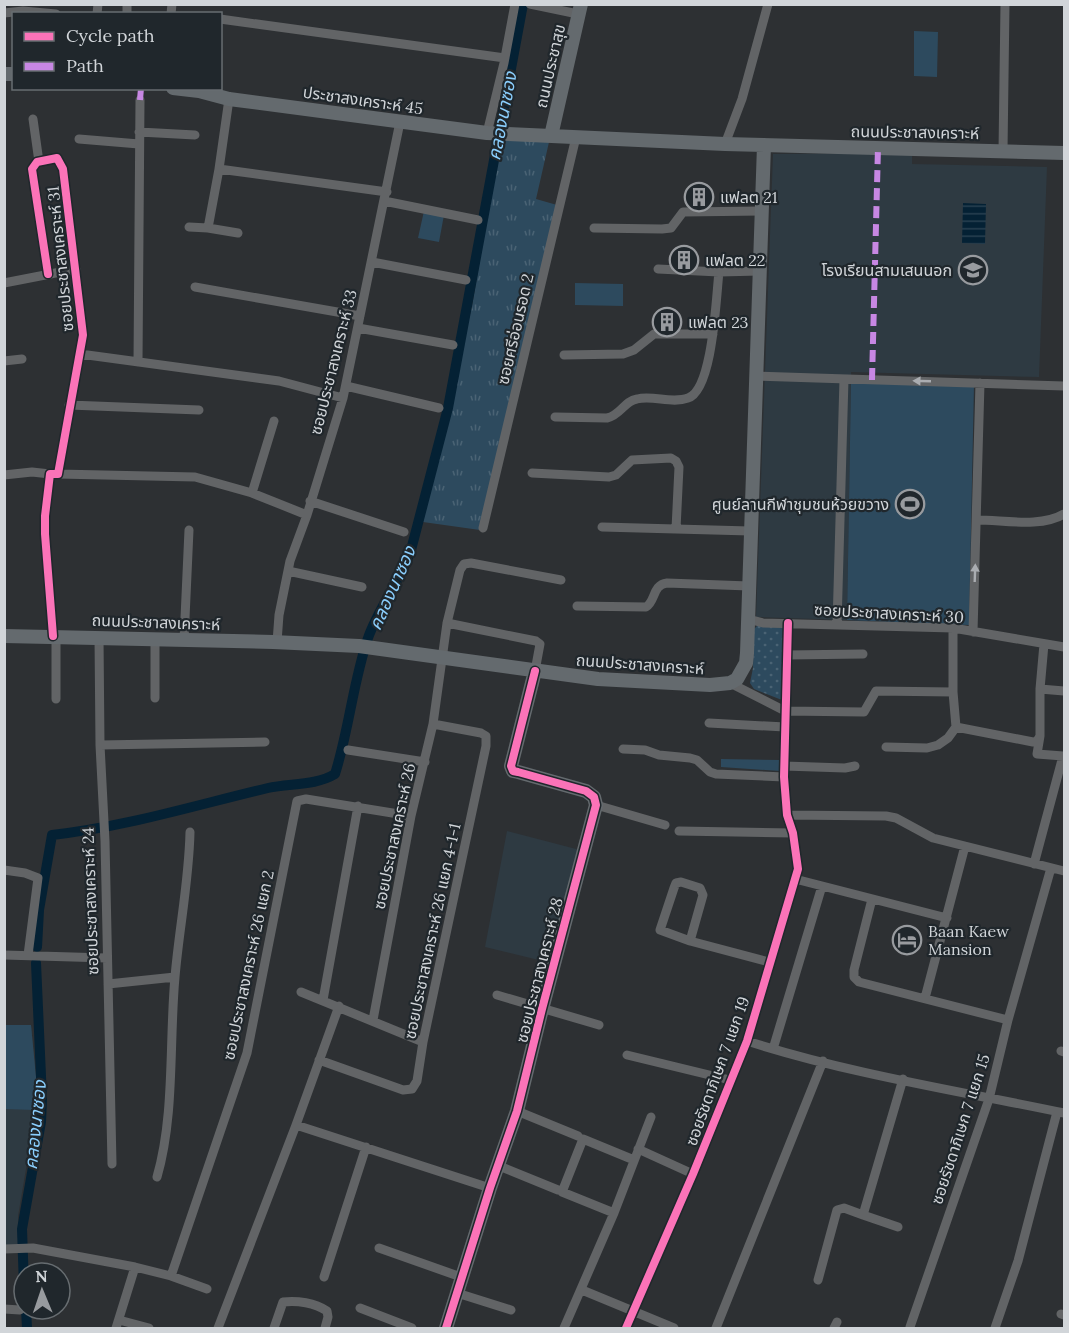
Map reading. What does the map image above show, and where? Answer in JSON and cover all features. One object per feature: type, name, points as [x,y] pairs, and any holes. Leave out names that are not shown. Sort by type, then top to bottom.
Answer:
[{"type":"main road","name":"ถนนประชาสุข","points":[[550,135],[580,9]]},
{"type":"main road","name":"ประชาสงเคราะห์ 45","points":[[199,90],[229,99],[400,122],[487,133],[550,135]]},
{"type":"main road","name":"ถนนประชาสงเคราะห์","points":[[550,135],[725,144],[1065,153]]},
{"type":"main road","points":[[730,683],[738,679],[746,663],[764,145]]},
{"type":"main road","name":"ถนนประชาสงเคราะห์","points":[[4,636],[184,639],[365,647],[622,681],[710,685],[730,683]]},
{"type":"main road","points":[[535,671],[511,766],[513,771],[586,791],[594,797],[596,805]]},
{"type":"main road","name":"ซอยประชาสงเคราะห์ 28","points":[[447,1329],[461,1277],[517,1111],[596,805]]},
{"type":"street","points":[[487,133],[515,4]]},
{"type":"street","points":[[530,4],[580,9]]},
{"type":"street","points":[[725,144],[742,99],[768,4]]},
{"type":"street","points":[[1003,151],[1005,4]]},
{"type":"street","points":[[14,12],[34,12]]},
{"type":"street","points":[[222,19],[505,58]]},
{"type":"street","points":[[208,228],[229,99]]},
{"type":"street","points":[[138,362],[140,100]]},
{"type":"street","points":[[33,119],[39,162],[32,169],[48,274]]},
{"type":"street","name":"ซอยประชาสงเคราะห์ 33","points":[[277,642],[279,615],[288,571],[346,386],[400,122]]},
{"type":"street","points":[[139,132],[195,135]]},
{"type":"street","name":"ซอยศรีอ่อนรอด 2","points":[[483,528],[576,137]]},
{"type":"street","points":[[79,139],[138,144]]},
{"type":"street","name":"ซอยประชาสงเคราะห์ 31","points":[[39,162],[57,158],[63,169],[83,335],[54,474],[45,534],[54,636],[56,699]]},
{"type":"street","points":[[219,169],[386,196],[478,220]]},
{"type":"street","points":[[594,228],[662,229],[671,228],[683,212],[762,211]]},
{"type":"street","points":[[189,227],[238,233]]},
{"type":"street","points":[[372,262],[466,280]]},
{"type":"street","points":[[4,283],[76,269]]},
{"type":"street","points":[[658,269],[719,272],[760,271]]},
{"type":"street","points":[[555,417],[607,418],[614,416],[631,400],[639,398],[679,400],[689,398],[698,392],[705,374],[713,334],[719,272]]},
{"type":"street","points":[[195,287],[360,316]]},
{"type":"street","points":[[358,328],[453,345]]},
{"type":"street","points":[[564,355],[623,354],[634,350],[654,334],[713,334]]},
{"type":"street","points":[[80,354],[279,381],[343,398]]},
{"type":"street","points":[[4,361],[22,359]]},
{"type":"street","points":[[756,376],[1065,386]]},
{"type":"street","points":[[837,625],[844,379]]},
{"type":"street","points":[[973,632],[980,383]]},
{"type":"street","points":[[346,386],[439,408]]},
{"type":"street","points":[[69,405],[199,411]]},
{"type":"street","points":[[252,493],[274,421]]},
{"type":"street","points":[[532,473],[609,477],[616,475],[632,459],[671,459],[676,461],[679,467],[676,529]]},
{"type":"street","points":[[4,475],[32,472],[195,477],[252,493],[307,514]]},
{"type":"street","points":[[310,501],[404,532]]},
{"type":"street","points":[[977,520],[1041,521],[1065,514]]},
{"type":"street","points":[[602,527],[750,531]]},
{"type":"street","points":[[184,639],[189,530]]},
{"type":"street","name":"ซอยประชาสงเคราะห์ 26","points":[[373,1020],[411,816],[433,723],[447,623],[460,570],[464,564],[471,563],[561,580]]},
{"type":"street","points":[[288,571],[362,587]]},
{"type":"street","points":[[577,606],[646,607],[651,604],[657,587],[667,583],[749,586]]},
{"type":"street","name":"ซอยประชาสงเคราะห์ 30","points":[[748,619],[763,623],[953,628],[1065,647]]},
{"type":"street","points":[[447,623],[536,640],[540,644],[540,650],[535,671]]},
{"type":"street","name":"ซอยรัชดาภิเษก 7 แยก 19","points":[[626,1329],[747,1041],[798,869],[793,833],[787,815],[784,777],[788,623]]},
{"type":"street","points":[[886,747],[927,748],[938,745],[948,738],[956,727],[953,692],[953,628]]},
{"type":"street","name":"ซอยประชาสงเคราะห์ 24","points":[[99,637],[112,1164]]},
{"type":"street","points":[[155,639],[155,698]]},
{"type":"street","points":[[1034,864],[1063,756],[1037,754],[1040,736],[1040,689],[1044,644]]},
{"type":"street","points":[[786,655],[863,654]]},
{"type":"street","points":[[730,683],[785,711],[864,712],[876,691],[953,692]]},
{"type":"street","points":[[1040,689],[1065,691]]},
{"type":"street","name":"ซอยประชาสงเคราะห์ 26 แยก 4-1-1","points":[[319,1060],[403,1090],[412,1089],[417,1081],[423,1042],[486,746],[486,736],[480,733],[433,723]]},
{"type":"street","points":[[709,723],[785,727]]},
{"type":"street","points":[[956,727],[1033,742],[1037,741],[1040,736]]},
{"type":"street","points":[[100,745],[265,742]]},
{"type":"street","points":[[623,749],[645,750],[659,755],[690,758],[697,760],[710,772],[716,774],[784,777]]},
{"type":"street","points":[[348,750],[424,762]]},
{"type":"street","points":[[784,766],[845,768],[855,766]]},
{"type":"street","name":"ซอยประชาสงเคราะห์ 26 แยก 2","points":[[171,1276],[247,1053],[297,801],[306,799],[411,816]]},
{"type":"street","points":[[596,805],[665,825]]},
{"type":"street","points":[[322,1000],[358,806]]},
{"type":"street","points":[[787,815],[897,818],[933,838],[1065,871]]},
{"type":"street","points":[[679,831],[793,833]]},
{"type":"street","points":[[157,1177],[165,1148],[175,977],[186,892],[190,832]]},
{"type":"street","points":[[925,998],[965,846]]},
{"type":"street","name":"ซอยรัชดาภิเษก 7 แยก 15","points":[[910,1327],[989,1100],[1008,1020],[1051,868]]},
{"type":"street","points":[[4,870],[25,873],[38,878],[28,955]]},
{"type":"street","points":[[795,879],[946,918]]},
{"type":"street","points":[[690,941],[702,895],[700,888],[681,882],[676,883],[660,930],[690,941],[769,962]]},
{"type":"street","points":[[772,1049],[822,886]]},
{"type":"street","points":[[872,899],[854,977],[859,982],[1008,1020]]},
{"type":"street","points":[[4,956],[107,958]]},
{"type":"street","points":[[108,984],[175,977]]},
{"type":"street","points":[[301,992],[423,1042]]},
{"type":"street","points":[[497,995],[599,1025]]},
{"type":"street","points":[[218,1329],[339,1006]]},
{"type":"street","points":[[747,1041],[772,1049],[989,1100],[1061,1113],[1018,1262],[995,1329]]},
{"type":"street","points":[[627,1055],[730,1080]]},
{"type":"street","points":[[716,1329],[823,1061]]},
{"type":"street","points":[[863,1215],[903,1079]]},
{"type":"street","points":[[517,1111],[578,1136]]},
{"type":"street","points":[[564,1329],[614,1213],[651,1117]]},
{"type":"street","points":[[296,1125],[490,1188]]},
{"type":"street","points":[[614,1213],[562,1192],[583,1139],[634,1160]]},
{"type":"street","points":[[324,1276],[366,1147]]},
{"type":"street","points":[[638,1149],[693,1174]]},
{"type":"street","points":[[499,1166],[558,1190]]},
{"type":"street","points":[[818,1280],[837,1210],[844,1208],[898,1227]]},
{"type":"street","points":[[4,1249],[33,1248],[135,1267],[171,1276],[207,1289]]},
{"type":"street","points":[[379,1248],[461,1277]]},
{"type":"street","points":[[135,1267],[117,1324],[149,1329]]},
{"type":"street","points":[[582,1290],[674,1329]]},
{"type":"street","points":[[457,1293],[511,1310]]},
{"type":"street","points":[[274,1329],[283,1302],[292,1301],[306,1303],[327,1311],[325,1329]]},
{"type":"street","points":[[360,1308],[412,1329]]},
{"type":"shaded area","points":[[912,153],[912,164],[1047,167],[1039,377],[851,372],[847,620],[756,617],[773,154]]},
{"type":"shaded area","points":[[963,203],[986,204],[985,244],[962,243]]},
{"type":"shaded area","points":[[507,831],[580,850],[551,963],[485,947]]},
{"type":"shaded area","points":[[5,1025],[31,1025],[38,1098],[18,1216],[19,1245],[5,1246]]},
{"type":"green space","points":[[914,31],[938,32],[937,77],[914,76]]},
{"type":"green space","points":[[501,139],[549,142],[536,199],[557,205],[480,530],[423,522],[472,306]]},
{"type":"green space","points":[[424,211],[444,215],[439,242],[418,238]]},
{"type":"green space","points":[[575,283],[623,284],[623,306],[575,305]]},
{"type":"green space","name":"ศูนย์ลานกีฬาชุมชนห้วยขวาง","points":[[851,382],[974,385],[969,625],[847,620]]},
{"type":"green space","points":[[757,626],[784,627],[782,700],[754,689],[750,683],[753,668],[754,629]]},
{"type":"green space","points":[[721,759],[780,760],[780,771],[721,767]]},
{"type":"green space","points":[[5,1025],[31,1025],[38,1098],[35,1110],[5,1109]]},
{"type":"waterway","name":"คลองนาซอง","points":[[37,947],[39,910],[52,835],[133,821],[268,788],[319,781],[335,774],[368,638],[411,550],[448,408],[523,4]]},
{"type":"waterway","name":"คลองนาซอง","points":[[23,1261],[22,1229],[41,1122],[42,1099],[36,963]]},
{"type":"waterway","name":"คลองนาซอง","points":[[27,1321],[27,1328]]},
{"type":"marked path","points":[[140,100],[141,90]]},
{"type":"marked path","points":[[872,380],[878,147]]},
{"type":"cycle path","points":[[48,274],[32,169],[37,162],[57,158],[63,169],[83,335],[58,474],[50,474],[45,516],[53,636]]},
{"type":"cycle path","points":[[626,1328],[693,1174],[747,1041],[798,869],[793,833],[787,815],[784,777],[788,623]]},
{"type":"cycle path","points":[[446,1328],[517,1111],[596,805],[594,797],[586,791],[513,771],[511,766],[535,671]]},
{"type":"place","name":"แฟลต 21","points":[[699,197]]},
{"type":"place","name":"แฟลต 22","points":[[684,260]]},
{"type":"place","name":"โรงเรียนสามเสนนอก","points":[[973,270]]},
{"type":"place","name":"แฟลต 23","points":[[667,322]]},
{"type":"place","name":"ศูนย์ลานกีฬาชุมชนห้วยขวาง","points":[[910,504]]},
{"type":"place","name":"Baan Kaew Mansion","points":[[907,940]]}]
